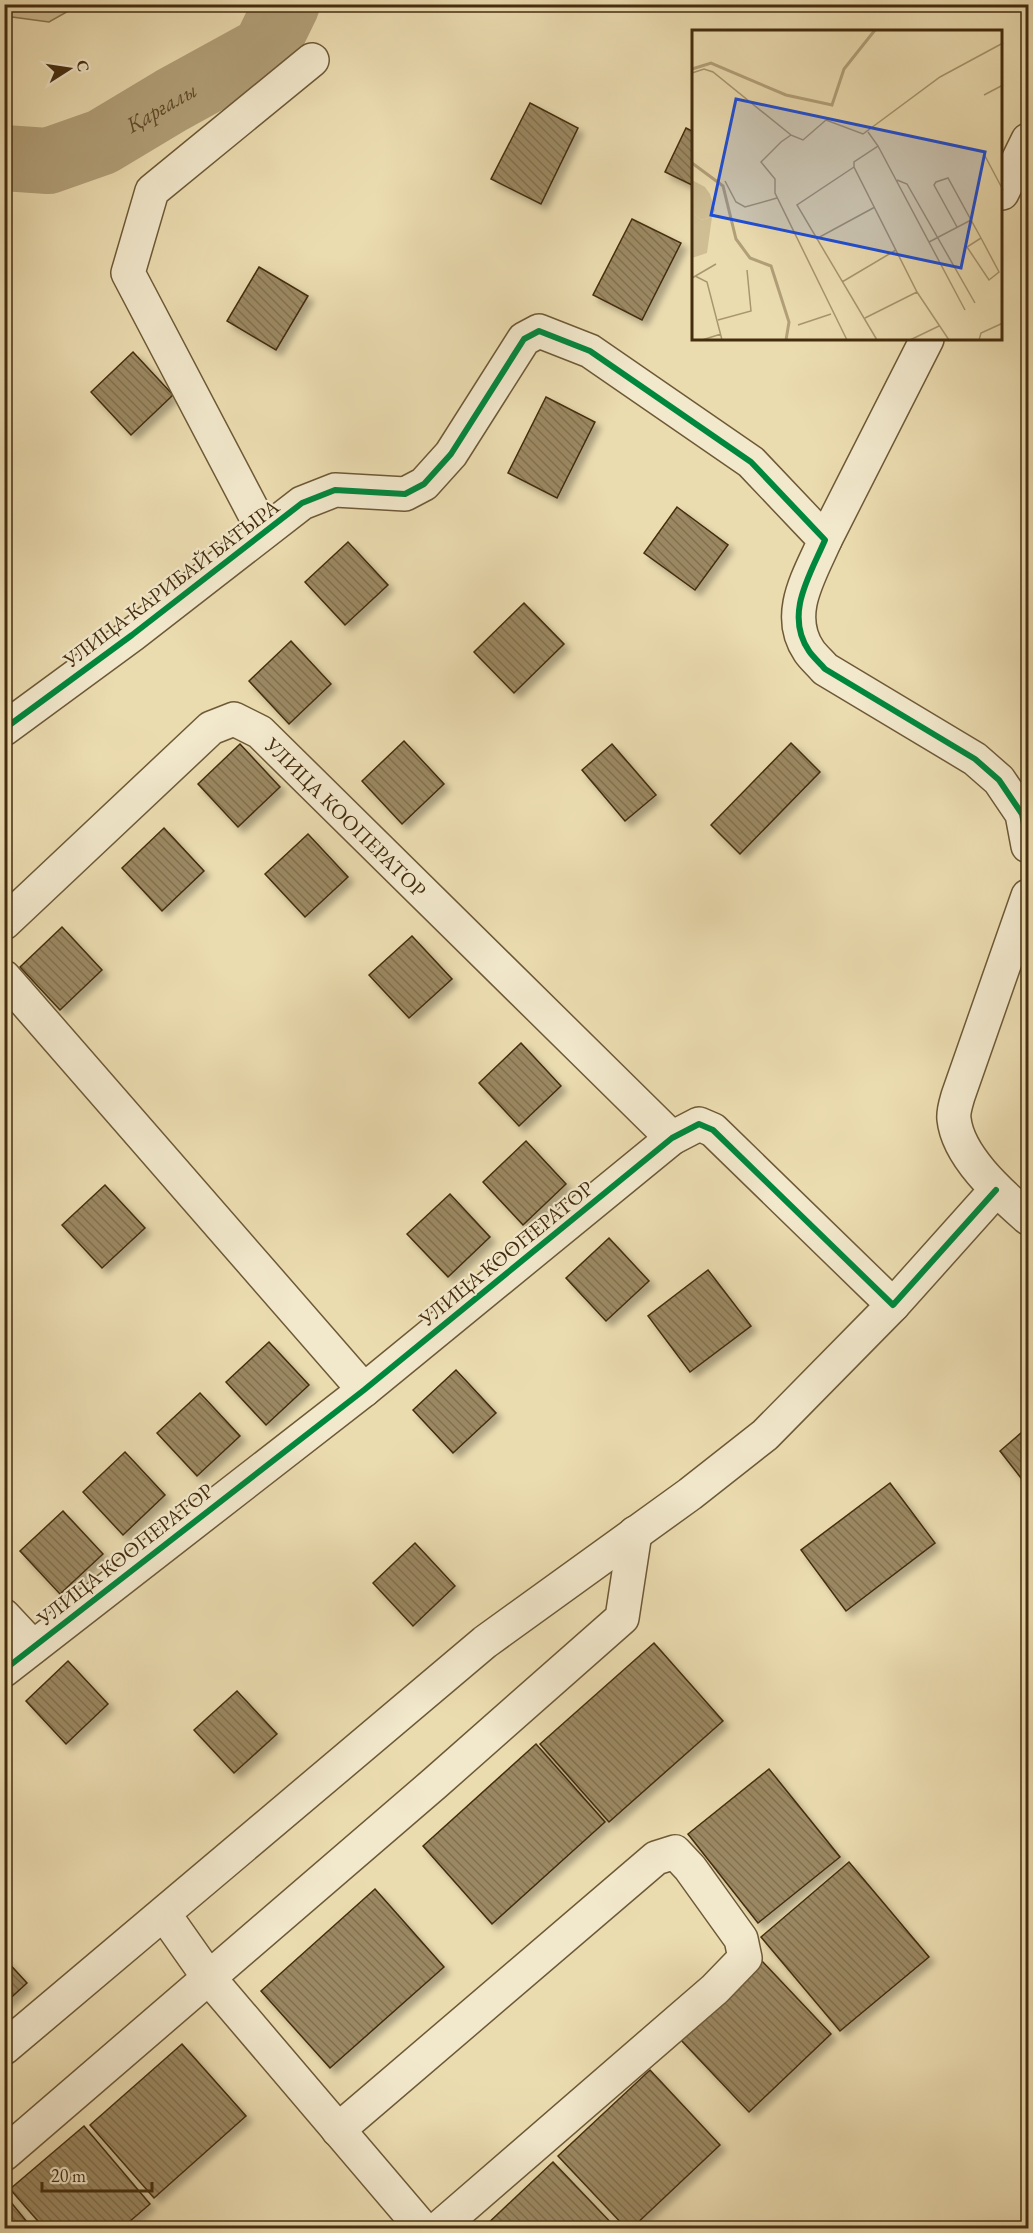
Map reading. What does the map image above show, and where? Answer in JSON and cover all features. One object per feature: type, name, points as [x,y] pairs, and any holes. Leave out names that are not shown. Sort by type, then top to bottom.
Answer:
[{"type":"street","points":[[264,532],[128,273],[152,191],[312,60]]},
{"type":"street","points":[[1003,191],[1029,140]]},
{"type":"street","name":"УЛИЦА КАРИБАЙ БАТЫРА","points":[[4,729],[132,635],[302,503],[335,490],[405,494],[424,484],[451,454],[524,339],[539,332],[590,351],[751,462],[825,540]]},
{"type":"street","points":[[926,340],[825,540],[798,603],[799,630],[808,651],[825,669],[975,759],[999,780],[1022,814],[1029,846]]},
{"type":"street","name":"УЛИЦА КООПЕРАТОР","points":[[4,923],[211,728],[234,719],[260,732],[672,1138]]},
{"type":"street","points":[[1029,896],[957,1096],[954,1119],[965,1151],[996,1190],[1029,1218]]},
{"type":"street","points":[[4,976],[364,1390]]},
{"type":"street","name":"УЛИЦА КООПЕРАТОР","points":[[4,1670],[364,1390],[672,1138],[699,1124],[713,1130],[893,1305]]},
{"type":"street","points":[[4,2048],[485,1642],[690,1494],[765,1436],[893,1305],[996,1190]]},
{"type":"street","points":[[4,2154],[622,1618],[635,1533]]},
{"type":"street","points":[[4,1616],[33,1647]]},
{"type":"street","points":[[338,2130],[656,1858],[675,1852],[690,1868],[741,1940],[745,1958],[715,1989],[439,2229]]},
{"type":"street","points":[[164,1914],[209,1978],[422,2229]]},
{"type":"shaded area","points":[[5,4],[79,5],[49,22],[5,16]]},
{"type":"building","points":[[530,103],[578,128],[541,204],[491,179]]},
{"type":"building","points":[[686,128],[692,131],[692,185],[665,172]]},
{"type":"building","points":[[632,219],[681,243],[642,320],[593,295]]},
{"type":"building","points":[[259,267],[308,296],[276,350],[227,321]]},
{"type":"building","points":[[133,352],[173,395],[131,435],[91,392]]},
{"type":"building","points":[[546,397],[595,422],[557,498],[508,473]]},
{"type":"building","points":[[677,507],[728,545],[695,590],[644,553]]},
{"type":"building","points":[[348,542],[388,585],[345,625],[305,582]]},
{"type":"building","points":[[524,603],[564,644],[514,693],[474,652]]},
{"type":"building","points":[[291,641],[331,684],[289,724],[249,681]]},
{"type":"building","points":[[404,741],[444,784],[402,824],[362,781]]},
{"type":"building","points":[[791,743],[820,772],[740,854],[711,825]]},
{"type":"building","points":[[240,744],[280,787],[238,827],[198,784]]},
{"type":"building","points":[[612,744],[656,795],[625,821],[582,770]]},
{"type":"building","points":[[164,828],[204,871],[162,911],[122,868]]},
{"type":"building","points":[[308,834],[348,877],[305,917],[265,874]]},
{"type":"building","points":[[62,927],[102,970],[60,1010],[20,967]]},
{"type":"building","points":[[412,936],[452,979],[409,1018],[369,975]]},
{"type":"building","points":[[521,1043],[561,1086],[519,1126],[479,1083]]},
{"type":"building","points":[[526,1141],[566,1184],[523,1225],[483,1182]]},
{"type":"building","points":[[105,1185],[145,1228],[102,1268],[62,1225]]},
{"type":"building","points":[[450,1194],[490,1237],[448,1277],[407,1234]]},
{"type":"building","points":[[609,1238],[649,1281],[606,1321],[566,1278]]},
{"type":"building","points":[[708,1270],[751,1326],[690,1372],[648,1316]]},
{"type":"building","points":[[269,1342],[309,1385],[266,1425],[226,1382]]},
{"type":"building","points":[[456,1370],[496,1413],[453,1453],[413,1410]]},
{"type":"building","points":[[200,1393],[240,1436],[197,1476],[157,1433]]},
{"type":"building","points":[[1028,1427],[1028,1487],[1000,1451]]},
{"type":"building","points":[[125,1452],[165,1495],[123,1535],[83,1492]]},
{"type":"building","points":[[890,1483],[935,1543],[846,1611],[801,1550]]},
{"type":"building","points":[[63,1511],[103,1554],[60,1594],[20,1551]]},
{"type":"building","points":[[415,1543],[455,1586],[413,1626],[373,1583]]},
{"type":"building","points":[[654,1643],[723,1721],[609,1822],[540,1744]]},
{"type":"building","points":[[68,1661],[108,1704],[66,1744],[26,1701]]},
{"type":"building","points":[[237,1691],[277,1734],[234,1773],[194,1730]]},
{"type":"building","points":[[536,1744],[605,1822],[492,1924],[423,1846]]},
{"type":"building","points":[[769,1769],[840,1857],[758,1923],[688,1834]]},
{"type":"building","points":[[849,1862],[929,1957],[840,2031],[761,1937]]},
{"type":"building","points":[[375,1889],[444,1967],[330,2068],[261,1991]]},
{"type":"building","points":[[4,1958],[27,1983],[4,2004]]},
{"type":"building","points":[[761,1960],[831,2034],[749,2112],[679,2038]]},
{"type":"building","points":[[182,2044],[246,2116],[154,2198],[90,2125]]},
{"type":"building","points":[[650,2070],[720,2145],[632,2228],[626,2228],[558,2156]]},
{"type":"building","points":[[84,2126],[150,2204],[122,2228],[44,2228],[10,2189]]},
{"type":"building","points":[[553,2162],[616,2228],[483,2228]]},
{"type":"building","points":[[5,2195],[32,2228],[4,2228]]},
{"type":"waterway","name":"Қарғалы","points":[[4,158],[48,161],[102,142],[265,49],[287,4]]},
{"type":"cycle path","points":[[4,729],[132,635],[302,503],[335,490],[405,494],[424,484],[451,454],[524,339],[539,331],[590,351],[751,462],[825,540],[807,581],[799,609],[802,637],[809,651],[825,669],[975,759],[999,780],[1022,814],[1028,846]]},
{"type":"cycle path","points":[[4,1670],[364,1390],[672,1138],[699,1124],[713,1130],[893,1305],[996,1190]]}]
